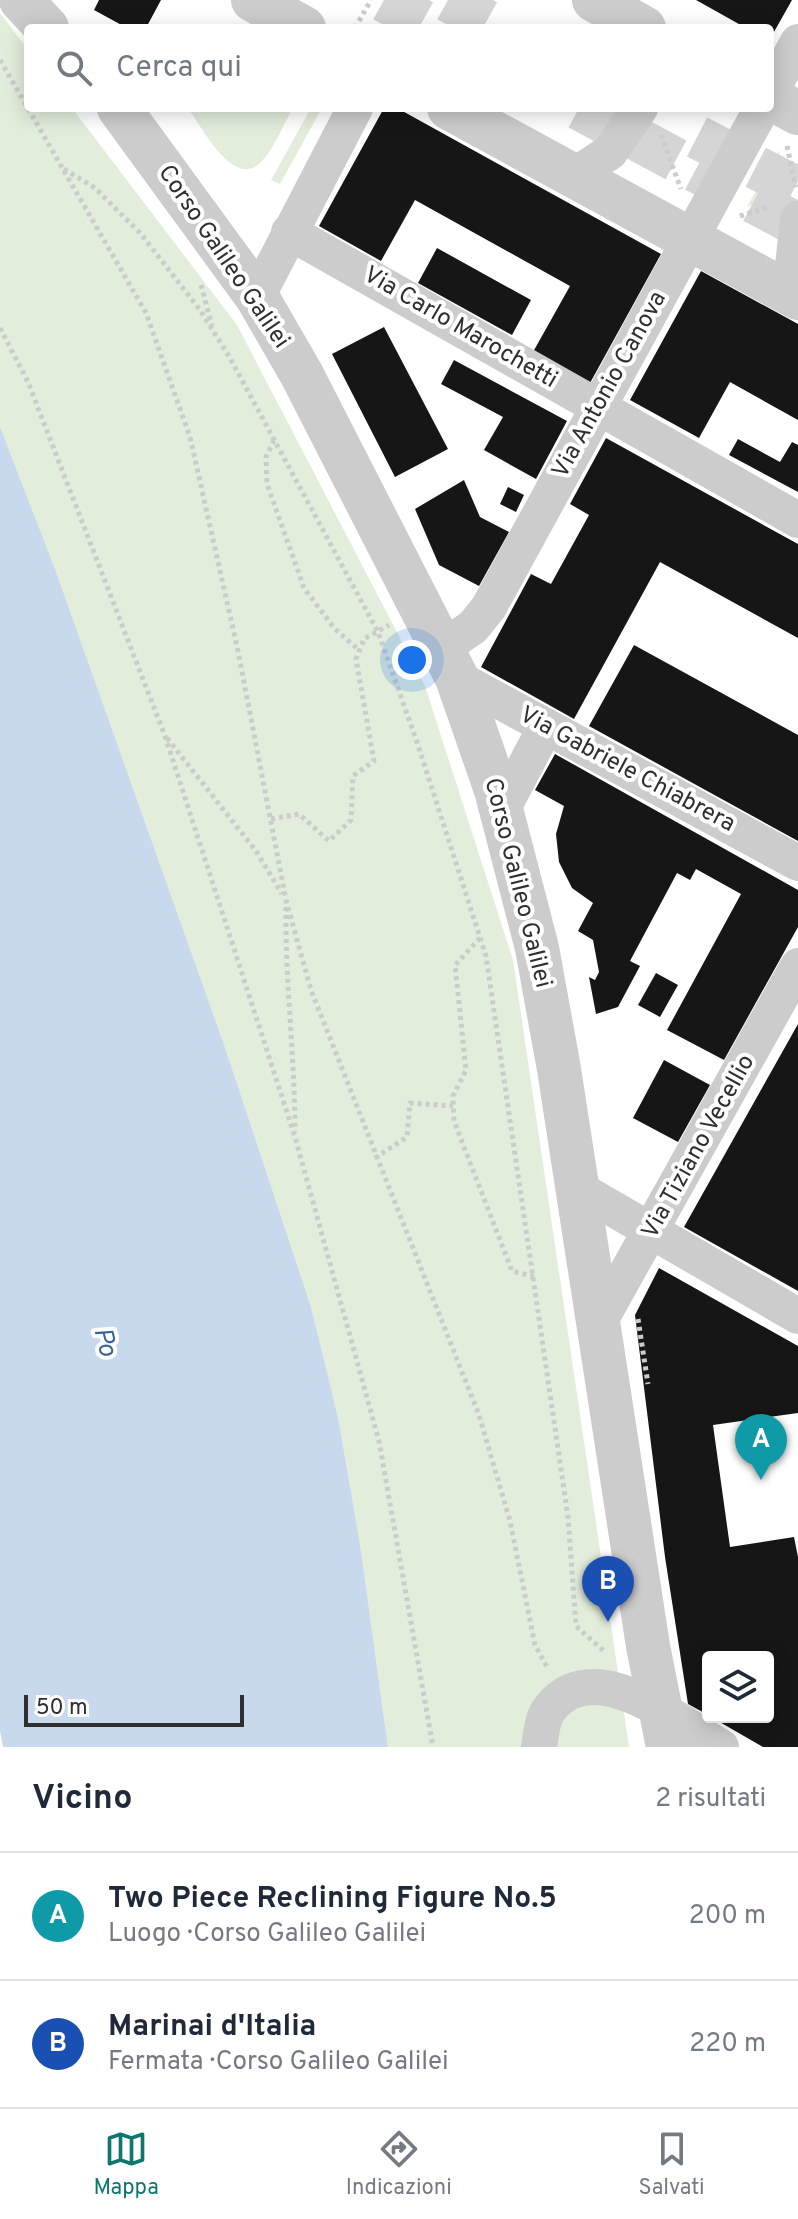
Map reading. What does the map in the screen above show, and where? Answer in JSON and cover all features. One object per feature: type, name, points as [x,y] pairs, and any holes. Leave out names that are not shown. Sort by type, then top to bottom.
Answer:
[{"type":"street","points":[[21,0],[43,24]]},
{"type":"street","points":[[59,0],[67,24]]},
{"type":"street","points":[[253,0],[297,24]]},
{"type":"street","points":[[594,0],[636,24]]},
{"type":"street","points":[[774,88],[798,42]]},
{"type":"street","points":[[774,102],[792,127]]},
{"type":"street","name":"Corso Galileo Galilei","points":[[122,112],[257,297],[302,375],[449,663],[502,810],[537,948],[579,1189],[618,1321],[663,1727]]},
{"type":"street","points":[[257,297],[353,112]]},
{"type":"street","points":[[456,112],[798,298]]},
{"type":"street","name":"Via Antonio Canova","points":[[449,663],[489,607],[760,112]]},
{"type":"street","points":[[574,176],[610,152],[649,118]]},
{"type":"street","points":[[784,213],[798,290]]},
{"type":"street","name":"Via Carlo Marochetti","points":[[289,232],[798,520]]},
{"type":"street","name":"Via Gabriele Chiabrera","points":[[449,663],[546,726],[798,863]]},
{"type":"street","points":[[502,810],[546,726]]},
{"type":"street","name":"Via Tiziano Vecellio","points":[[618,1321],[652,1232],[798,966]]},
{"type":"street","points":[[579,1189],[798,1316]]},
{"type":"street","points":[[539,1747],[546,1713],[563,1695],[580,1690],[624,1690],[663,1727],[721,1747]]},
{"type":"path","points":[[357,24],[371,0]]},
{"type":"path","points":[[0,60],[24,102]]},
{"type":"path","points":[[30,112],[146,313],[190,437],[286,900],[311,990],[479,1415],[510,1521],[535,1645],[563,1695]]},
{"type":"path","points":[[649,118],[680,189],[693,195]]},
{"type":"path","points":[[792,127],[798,198]]},
{"type":"path","points":[[63,169],[95,188],[141,234],[200,310],[378,632],[480,938],[535,1277],[568,1517],[576,1626],[606,1653]]},
{"type":"path","points":[[730,218],[784,213]]},
{"type":"path","points":[[0,328],[28,382],[165,736],[295,1137],[379,1441],[433,1747]]},
{"type":"path","points":[[274,439],[266,457],[267,484],[304,588],[335,629],[359,650]]},
{"type":"path","points":[[271,819],[299,814],[329,841],[351,820],[353,776],[374,761],[356,659],[364,639],[421,608]]},
{"type":"path","points":[[165,736],[256,851],[286,900],[286,981],[295,1077],[295,1137]]},
{"type":"path","points":[[480,938],[455,965],[466,1070],[453,1096],[454,1121],[512,1271],[535,1277]]},
{"type":"path","points":[[375,1158],[407,1137],[410,1103],[453,1106]]},
{"type":"path","points":[[618,1321],[649,1395]]},
{"type":"green space","points":[[0,13],[24,45],[24,112],[75,112],[237,325],[425,686],[513,960],[629,1747],[388,1747],[355,1526],[311,1307],[0,433]]},
{"type":"green space","points":[[191,112],[291,112],[270,151],[250,169],[239,168],[229,162],[209,140]]},
{"type":"green space","points":[[309,112],[320,112],[280,184],[271,180]]},
{"type":"green space","points":[[779,150],[783,190],[747,207]]},
{"type":"water","name":"Po","points":[[0,427],[56,572],[224,1045],[311,1307],[338,1418],[360,1545],[388,1747],[3,1747],[0,1731]]},
{"type":"building","points":[[99,0],[161,0],[148,24],[120,24],[94,10]]},
{"type":"building","points":[[696,0],[792,0],[774,32],[774,24],[739,24]]},
{"type":"building","points":[[382,112],[404,112],[661,254],[590,383],[533,352],[570,286],[415,200],[381,261],[319,226]]},
{"type":"building","points":[[437,248],[531,300],[512,335],[418,283]]},
{"type":"building","points":[[701,271],[798,324],[798,420],[730,382],[699,438],[630,400]]},
{"type":"building","points":[[384,327],[448,449],[395,477],[332,354]]},
{"type":"building","points":[[454,360],[567,421],[536,479],[484,450],[503,417],[441,384]]},
{"type":"building","points":[[606,438],[798,544],[798,638],[660,562],[574,719],[481,667],[531,574],[551,584],[589,515],[570,504]]},
{"type":"building","points":[[738,439],[780,462],[792,442],[798,445],[798,492],[729,455]]},
{"type":"building","points":[[464,480],[480,517],[509,532],[479,586],[439,565],[415,509]]},
{"type":"building","points":[[508,487],[524,495],[516,512],[500,504]]},
{"type":"building","points":[[634,645],[798,735],[798,841],[589,726]]},
{"type":"building","points":[[555,754],[798,890],[798,927],[724,1060],[667,1030],[741,894],[696,869],[690,880],[677,873],[630,961],[640,966],[618,1007],[596,1014],[589,977],[595,980],[599,972],[593,940],[578,931],[593,903],[572,888],[559,862],[556,834],[564,806],[535,790]]},
{"type":"building","points":[[656,973],[678,985],[660,1017],[638,1005]]},
{"type":"building","points":[[798,1024],[798,1291],[684,1227]]},
{"type":"building","points":[[664,1060],[710,1085],[678,1142],[633,1118]]},
{"type":"building","points":[[659,1268],[798,1346],[798,1413],[713,1425],[730,1547],[794,1537],[798,1557],[798,1747],[763,1747],[721,1723],[774,1723],[774,1651],[702,1651],[702,1712],[688,1704],[665,1557],[635,1315]]},
{"type":"tunnel","points":[[384,0],[427,24]]},
{"type":"tunnel","points":[[448,0],[491,24]]},
{"type":"tunnel","points":[[586,112],[798,225]]},
{"type":"tunnel","points":[[697,137],[798,189]]},
{"type":"place","name":"Two Piece Reclining Figure No.5","points":[[761,1480]]},
{"type":"place","name":"Marinai d'Italia","points":[[608,1622]]}]
